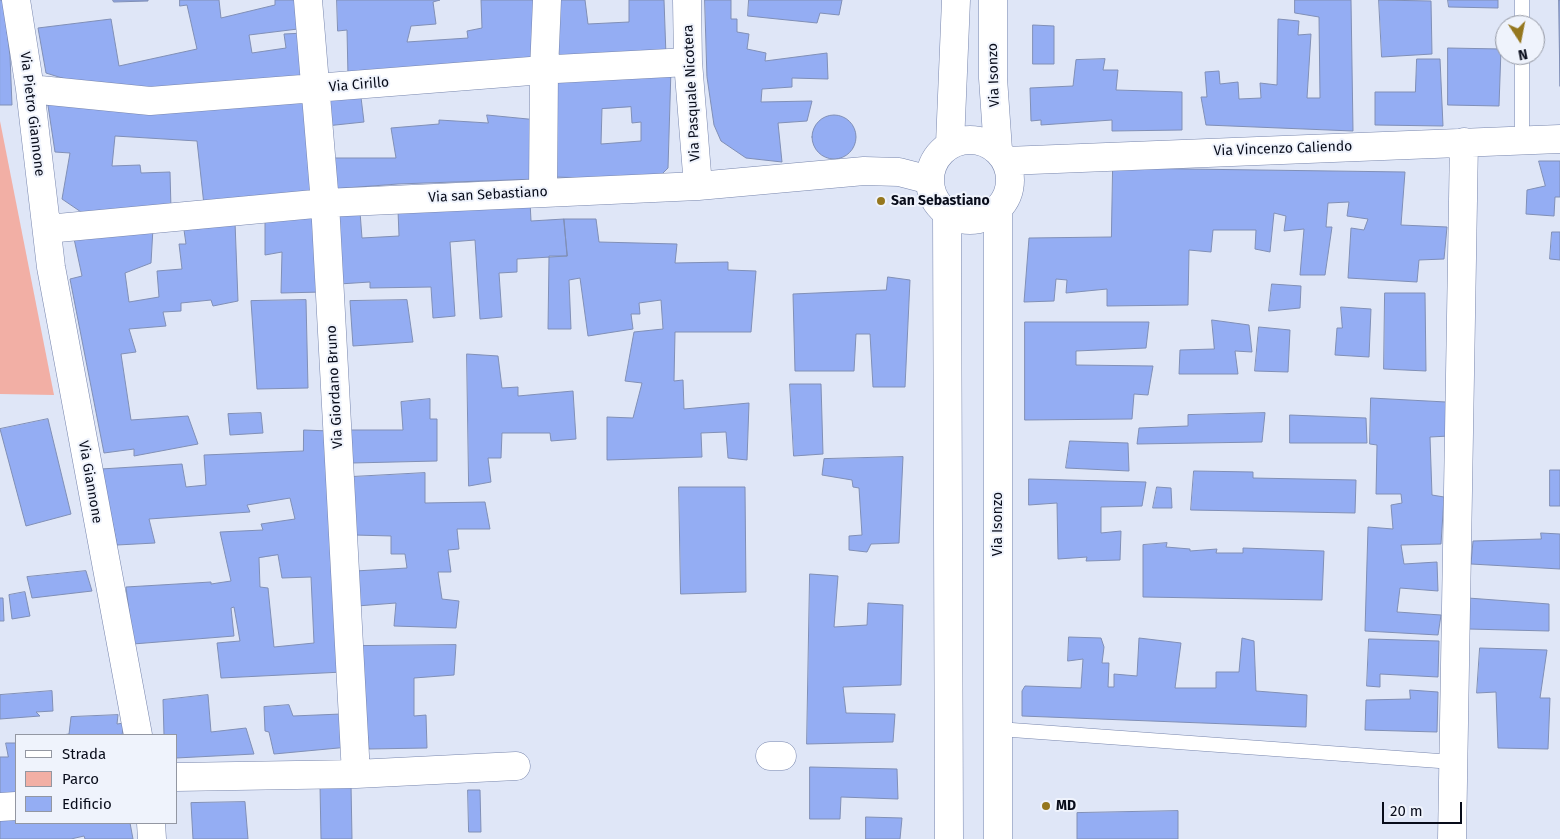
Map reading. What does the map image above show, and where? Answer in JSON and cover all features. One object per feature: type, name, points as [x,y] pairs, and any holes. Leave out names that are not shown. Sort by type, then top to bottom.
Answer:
[{"type":"street","name":"Via Pietro Giannone","points":[[16,0],[30,89],[47,229]]},
{"type":"street","name":"Via Giordano Bruno","points":[[308,0],[325,203],[356,774]]},
{"type":"street","points":[[543,193],[544,70],[547,0]]},
{"type":"street","name":"Via Pasquale Nicotera","points":[[687,0],[688,62],[698,186]]},
{"type":"street","points":[[950,144],[956,0]]},
{"type":"street","name":"Via Isonzo","points":[[993,0],[993,78],[1002,155]]},
{"type":"street","name":"Via Cirillo","points":[[30,89],[150,101],[544,70],[688,62]]},
{"type":"street","points":[[975,139],[987,143],[1002,155],[1011,182],[1005,202],[998,210],[986,217],[973,220],[960,219],[947,213],[938,204],[931,192],[932,165],[940,153],[950,144],[975,139]]},
{"type":"street","name":"Via Vincenzo Caliendo","points":[[1002,155],[1560,139]]},
{"type":"street","points":[[1452,839],[1464,142]]},
{"type":"street","name":"Via san Sebastiano","points":[[47,229],[325,203],[698,186],[864,171],[899,172],[930,180]]},
{"type":"street","name":"Via Isonzo","points":[[998,210],[998,839]]},
{"type":"street","points":[[947,213],[949,839]]},
{"type":"street","name":"Via Giannone","points":[[47,229],[51,266],[138,734]]},
{"type":"street","points":[[178,777],[356,774],[516,766]]},
{"type":"street","points":[[0,807],[15,806]]},
{"type":"street","points":[[151,824],[152,839]]},
{"type":"lane","points":[[1522,0],[1522,15]]},
{"type":"lane","points":[[1522,65],[1522,140]]},
{"type":"lane","points":[[998,729],[1453,762]]},
{"type":"green space","points":[[0,121],[54,395],[0,394]]},
{"type":"building","points":[[0,0],[3,0],[10,56],[12,105],[0,105]]},
{"type":"building","points":[[113,0],[148,0],[148,1],[114,2]]},
{"type":"building","points":[[180,0],[219,0],[221,18],[275,5],[275,0],[305,0],[306,28],[249,35],[252,53],[286,48],[284,34],[305,33],[307,81],[116,95],[46,73],[38,28],[111,19],[119,66],[197,49],[187,5],[180,6]]},
{"type":"building","points":[[337,0],[440,0],[433,2],[436,24],[411,26],[407,42],[468,38],[467,31],[482,28],[481,0],[543,0],[536,65],[348,76],[347,30],[338,31]]},
{"type":"building","points":[[555,0],[585,0],[588,24],[629,22],[629,0],[664,0],[666,56],[560,62]]},
{"type":"building","points":[[705,0],[731,0],[731,19],[737,19],[737,32],[749,34],[747,49],[766,53],[765,61],[827,53],[828,79],[792,78],[792,87],[762,89],[761,102],[812,101],[807,121],[778,123],[782,162],[746,158],[721,141],[714,125],[707,77]]},
{"type":"building","points":[[749,0],[842,0],[839,15],[820,13],[817,23],[748,16]]},
{"type":"building","points":[[1295,0],[1351,0],[1353,131],[1206,125],[1201,97],[1207,97],[1205,72],[1219,71],[1220,84],[1238,82],[1239,99],[1261,98],[1260,83],[1277,85],[1278,19],[1299,21],[1298,35],[1311,34],[1307,98],[1320,98],[1319,17],[1295,13]]},
{"type":"building","points":[[1379,0],[1431,1],[1432,54],[1382,57]]},
{"type":"building","points":[[1448,0],[1498,0],[1498,8],[1449,7]]},
{"type":"building","points":[[1559,0],[1560,0],[1560,86]]},
{"type":"building","points":[[1033,25],[1054,26],[1054,64],[1033,64]]},
{"type":"building","points":[[1448,48],[1495,49],[1495,65],[1500,65],[1499,106],[1448,105]]},
{"type":"building","points":[[1105,59],[1103,70],[1118,70],[1116,90],[1182,92],[1182,130],[1112,131],[1112,120],[1041,125],[1041,120],[1031,121],[1030,88],[1073,86],[1076,60]]},
{"type":"building","points":[[1417,59],[1440,59],[1443,126],[1375,125],[1375,92],[1415,92]]},
{"type":"building","points":[[671,69],[668,168],[656,180],[554,177],[550,74]],"holes":[[[631,107],[632,123],[641,122],[641,141],[601,144],[602,109]]]},
{"type":"building","points":[[360,89],[364,122],[326,126],[321,95]]},
{"type":"building","points":[[307,95],[317,193],[204,205],[197,141],[115,136],[112,166],[140,165],[141,173],[170,172],[171,209],[84,214],[62,199],[70,153],[55,152],[47,99]]},
{"type":"building","points":[[487,115],[538,120],[538,179],[398,184],[332,189],[331,158],[396,158],[391,128],[439,124],[439,120],[488,123]]},
{"type":"building","points":[[838,115],[850,121],[855,128],[855,146],[850,153],[843,158],[830,159],[822,156],[815,149],[812,133],[815,125],[822,118]]},
{"type":"building","points":[[1539,161],[1560,161],[1560,197],[1555,197],[1554,216],[1526,214],[1527,190],[1545,186]]},
{"type":"building","points":[[1113,168],[1405,172],[1401,225],[1447,227],[1444,259],[1419,260],[1417,282],[1348,278],[1351,228],[1364,230],[1368,219],[1347,216],[1349,202],[1328,203],[1326,227],[1332,227],[1325,275],[1300,275],[1304,229],[1284,231],[1286,216],[1274,213],[1270,252],[1255,249],[1256,230],[1213,230],[1211,252],[1189,250],[1188,305],[1107,306],[1107,289],[1066,293],[1067,280],[1056,279],[1054,301],[1024,302],[1029,238],[1111,237]]},
{"type":"building","points":[[530,201],[531,221],[564,219],[567,256],[517,259],[517,272],[499,273],[502,317],[480,319],[475,240],[450,242],[455,316],[433,318],[431,287],[370,288],[370,282],[339,284],[335,213],[360,212],[362,238],[399,236],[398,210]]},
{"type":"building","points":[[316,210],[322,292],[281,293],[282,252],[265,255],[265,215]]},
{"type":"building","points":[[564,219],[596,219],[599,242],[677,244],[675,263],[728,262],[728,270],[756,271],[751,332],[675,332],[674,381],[683,380],[684,409],[749,403],[747,460],[728,458],[726,432],[701,433],[702,457],[607,460],[607,417],[633,418],[642,383],[625,381],[634,332],[663,329],[661,300],[639,303],[640,314],[631,314],[633,329],[588,336],[580,278],[569,280],[571,329],[548,329],[549,256],[567,256]]},
{"type":"building","points":[[235,222],[238,301],[213,306],[211,300],[181,303],[181,311],[163,312],[166,326],[129,329],[136,352],[121,354],[131,420],[188,416],[198,444],[134,456],[134,449],[104,453],[70,279],[82,276],[73,234],[153,228],[151,263],[125,273],[129,302],[159,297],[157,271],[182,269],[179,244],[186,244],[183,223]]},
{"type":"building","points":[[1552,232],[1560,232],[1560,260],[1550,259]]},
{"type":"building","points":[[888,277],[910,280],[905,387],[873,387],[870,334],[856,334],[854,371],[795,371],[793,294],[886,290]]},
{"type":"building","points":[[1272,284],[1301,286],[1300,308],[1269,311]]},
{"type":"building","points":[[1385,293],[1425,293],[1426,371],[1384,369]]},
{"type":"building","points":[[306,300],[308,388],[257,389],[251,301]]},
{"type":"building","points":[[407,300],[413,342],[353,346],[350,301]]},
{"type":"building","points":[[1341,307],[1371,309],[1369,357],[1335,355],[1337,328],[1342,328]]},
{"type":"building","points":[[1212,320],[1249,325],[1252,352],[1235,351],[1238,374],[1179,374],[1180,350],[1214,349]]},
{"type":"building","points":[[1025,322],[1149,322],[1146,348],[1076,351],[1076,365],[1153,366],[1148,395],[1134,394],[1132,419],[1025,420]]},
{"type":"building","points":[[1259,327],[1290,330],[1288,372],[1255,371]]},
{"type":"building","points":[[467,354],[498,356],[502,388],[518,387],[518,396],[573,391],[576,439],[551,441],[550,433],[502,433],[501,458],[488,458],[491,482],[469,486]]},
{"type":"building","points":[[790,384],[821,384],[823,454],[794,456]]},
{"type":"building","points":[[1371,398],[1446,402],[1449,436],[1430,437],[1432,495],[1444,497],[1441,544],[1401,545],[1404,564],[1437,562],[1438,591],[1400,588],[1397,612],[1441,615],[1438,635],[1365,631],[1368,527],[1393,529],[1391,505],[1402,503],[1401,494],[1376,494],[1377,445],[1370,444]]},
{"type":"building","points":[[430,399],[430,419],[437,419],[437,461],[352,463],[350,430],[403,430],[401,402]]},
{"type":"building","points":[[261,413],[263,433],[230,435],[228,414]]},
{"type":"building","points":[[1265,413],[1262,442],[1137,444],[1139,428],[1188,426],[1188,415]]},
{"type":"building","points":[[1290,415],[1366,418],[1367,443],[1290,443]]},
{"type":"building","points":[[48,419],[71,514],[26,526],[0,429]]},
{"type":"building","points":[[304,430],[330,431],[343,672],[221,678],[217,643],[240,641],[234,607],[231,608],[234,636],[133,644],[126,587],[211,582],[211,584],[231,581],[220,532],[263,530],[261,524],[295,519],[290,498],[247,505],[250,512],[149,519],[155,543],[117,545],[101,469],[182,464],[186,487],[206,485],[204,455],[303,451]],"holes":[[[278,555],[282,578],[311,577],[314,643],[274,647],[268,588],[260,587],[259,558]]]},
{"type":"building","points":[[1070,441],[1128,443],[1129,471],[1066,468]]},
{"type":"building","points":[[903,457],[899,543],[871,544],[867,552],[849,550],[849,536],[862,535],[859,488],[853,487],[852,480],[822,475],[824,459]]},
{"type":"building","points":[[1550,470],[1560,470],[1560,506],[1550,506]]},
{"type":"building","points":[[1194,471],[1253,472],[1253,478],[1356,480],[1355,513],[1191,510]]},
{"type":"building","points":[[425,473],[425,503],[485,502],[490,529],[457,529],[459,549],[448,550],[451,572],[438,572],[442,599],[459,601],[456,628],[394,626],[396,603],[357,606],[355,571],[407,568],[405,554],[391,554],[391,536],[354,535],[351,477]]},
{"type":"building","points":[[1029,479],[1146,482],[1142,506],[1101,507],[1101,533],[1121,531],[1120,560],[1086,561],[1087,557],[1058,559],[1057,503],[1029,505]]},
{"type":"building","points":[[679,487],[745,487],[746,592],[681,594]]},
{"type":"building","points":[[1157,487],[1171,488],[1172,508],[1153,508]]},
{"type":"building","points":[[1541,533],[1560,534],[1560,569],[1471,564],[1473,541],[1541,539]]},
{"type":"building","points":[[1167,543],[1166,547],[1190,549],[1190,551],[1217,549],[1216,553],[1243,553],[1243,548],[1324,551],[1322,600],[1143,597],[1143,545]]},
{"type":"building","points":[[86,571],[92,591],[32,598],[27,577]]},
{"type":"building","points":[[810,574],[838,576],[834,627],[867,625],[868,603],[903,605],[901,685],[843,687],[846,713],[895,714],[893,742],[807,744]]},
{"type":"building","points":[[25,592],[30,616],[12,619],[9,595]]},
{"type":"building","points":[[0,598],[3,598],[4,621],[0,621]]},
{"type":"building","points":[[1468,598],[1549,604],[1549,631],[1468,629]]},
{"type":"building","points":[[1069,637],[1101,638],[1104,647],[1102,663],[1109,663],[1108,687],[1114,687],[1114,674],[1137,676],[1139,638],[1181,643],[1175,688],[1216,688],[1216,672],[1239,672],[1242,638],[1254,641],[1256,691],[1307,695],[1306,727],[1022,716],[1022,691],[1025,686],[1081,688],[1083,659],[1068,661]]},
{"type":"building","points":[[1369,639],[1439,641],[1438,677],[1380,674],[1380,687],[1367,686]]},
{"type":"building","points":[[456,645],[454,675],[414,678],[414,716],[426,715],[427,748],[369,749],[358,646]]},
{"type":"building","points":[[1480,648],[1547,650],[1540,698],[1550,698],[1548,749],[1498,748],[1496,692],[1477,693]]},
{"type":"building","points":[[1410,690],[1438,692],[1437,732],[1365,730],[1366,700],[1410,699]]},
{"type":"building","points":[[52,691],[53,711],[36,712],[40,716],[0,719],[0,695]]},
{"type":"building","points":[[208,695],[211,732],[246,728],[254,754],[178,758],[178,734],[164,734],[163,700]]},
{"type":"building","points":[[289,705],[293,716],[341,714],[349,747],[274,754],[269,732],[265,731],[264,707]]},
{"type":"building","points":[[118,715],[117,724],[124,723],[122,734],[69,734],[71,717]]},
{"type":"building","points":[[6,743],[15,743],[15,793],[0,795],[0,757],[8,757]]},
{"type":"building","points":[[810,767],[897,769],[898,799],[841,797],[840,819],[810,819]]},
{"type":"building","points":[[351,784],[352,839],[321,839],[320,785]]},
{"type":"building","points":[[468,790],[480,790],[481,832],[469,832]]},
{"type":"building","points":[[245,802],[248,839],[193,839],[191,803]]},
{"type":"building","points":[[1178,811],[1178,839],[1077,839],[1077,813]]},
{"type":"building","points":[[866,817],[902,818],[900,839],[866,839]]},
{"type":"building","points":[[15,820],[15,824],[130,824],[133,839],[85,839],[84,836],[71,839],[0,839],[0,821]]},
{"type":"place","name":"San Sebastiano","points":[[881,201]]},
{"type":"place","name":"MD","points":[[1046,806]]}]
